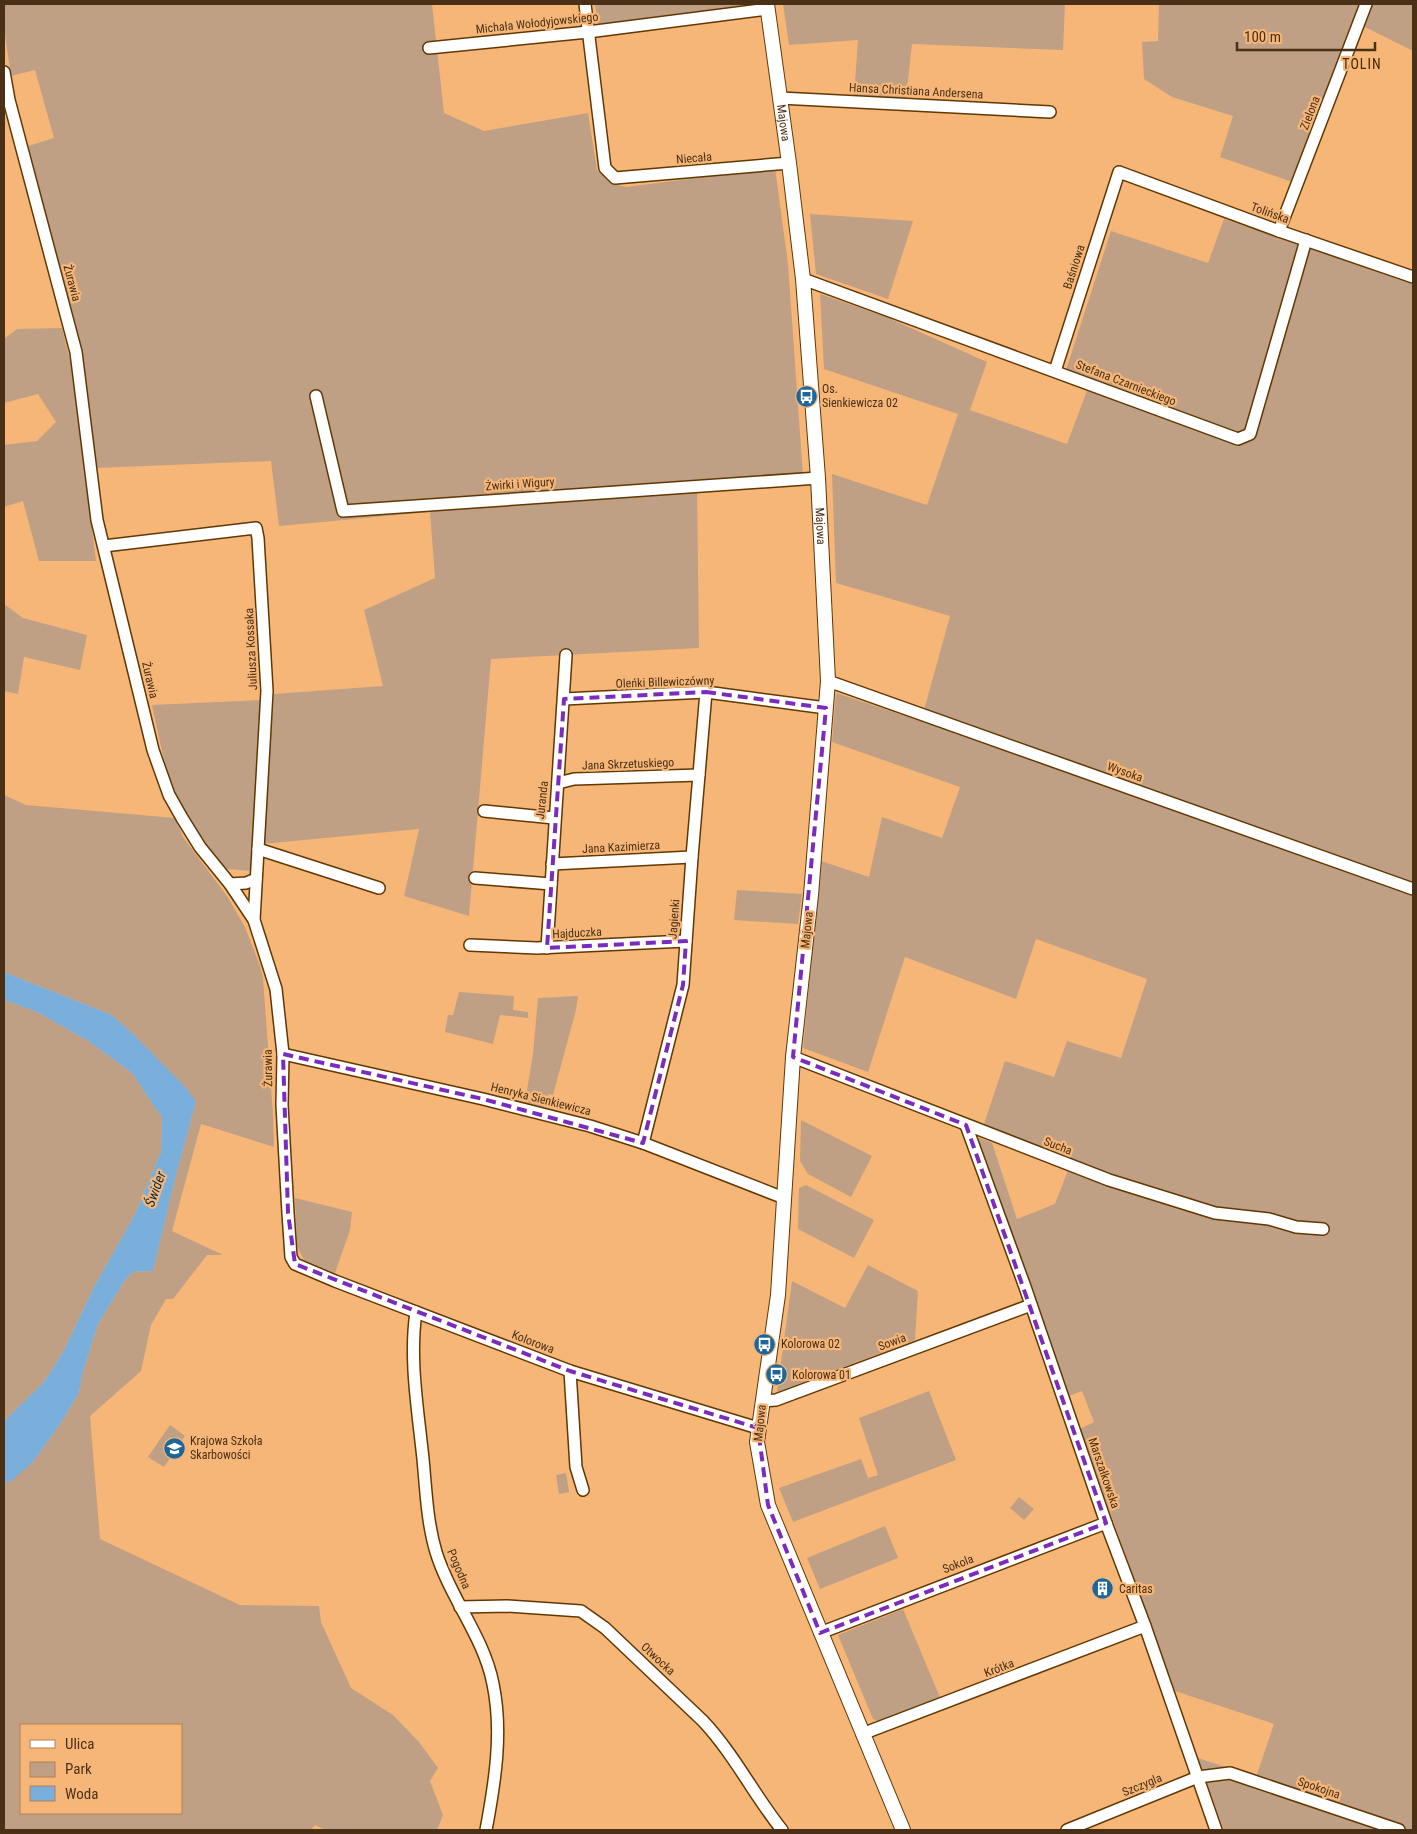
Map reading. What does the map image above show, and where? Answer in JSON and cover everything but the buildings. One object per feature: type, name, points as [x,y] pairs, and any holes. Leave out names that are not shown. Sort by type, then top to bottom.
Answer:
[{"type":"street","points":[[585,4],[588,32]]},
{"type":"street","name":"Zielona","points":[[1280,231],[1366,4]]},
{"type":"street","name":"Michała Wołodyjowskiego","points":[[429,48],[588,32],[767,6]]},
{"type":"street","name":"Majowa","points":[[767,6],[803,279],[818,478],[828,681],[811,895],[793,1057],[778,1295],[758,1428],[759,1458],[768,1505],[903,1830]]},
{"type":"street","name":"Niecała","points":[[588,32],[605,168],[615,178],[789,163]]},
{"type":"street","name":"Żurawia","points":[[4,72],[9,100],[76,352],[97,520],[153,750],[169,795],[200,847],[230,884],[254,920],[276,989],[283,1054],[282,1105],[290,1245],[295,1264],[303,1268]]},
{"type":"street","name":"Hansa Christiana Andersena","points":[[780,98],[1050,112]]},
{"type":"street","name":"Tolińska","points":[[1119,172],[1413,277]]},
{"type":"street","name":"Baśniowa","points":[[1055,371],[1119,172]]},
{"type":"street","name":"Stefana Czarnieckiego","points":[[803,279],[1238,439],[1250,434],[1306,240]]},
{"type":"street","name":"Żwirki i Wigury","points":[[316,396],[343,511],[818,478]]},
{"type":"street","name":"Juliusza Kossaka","points":[[104,546],[256,528],[268,692],[254,920]]},
{"type":"street","name":"Juranda","points":[[546,948],[566,654]]},
{"type":"street","name":"Wysoka","points":[[828,681],[1413,889]]},
{"type":"street","name":"Oleńki Billewiczówny","points":[[564,699],[706,692],[826,708]]},
{"type":"street","name":"Jagienki","points":[[643,1143],[683,985],[706,692]]},
{"type":"street","name":"Jana Skrzetuskiego","points":[[558,783],[574,779],[699,775]]},
{"type":"street","points":[[484,810],[554,818]]},
{"type":"street","points":[[258,849],[379,888]]},
{"type":"street","name":"Jana Kazimierza","points":[[552,864],[692,858]]},
{"type":"street","points":[[475,878],[551,884]]},
{"type":"street","points":[[230,884],[246,883],[256,879]]},
{"type":"street","name":"Hajduczka","points":[[470,945],[546,948],[686,941]]},
{"type":"street","name":"Henryka Sienkiewicza","points":[[283,1054],[483,1098],[590,1126],[643,1143],[784,1198]]},
{"type":"street","name":"Sucha","points":[[793,1057],[1109,1180],[1215,1213],[1269,1219],[1296,1227],[1323,1229]]},
{"type":"street","name":"Marszałkowska","points":[[966,1125],[1216,1830]]},
{"type":"street","name":"Kolorowa","points":[[303,1268],[570,1371],[758,1428]]},
{"type":"street","name":"Sowia","points":[[762,1401],[776,1400],[1031,1305]]},
{"type":"street","name":"Pogodna","points":[[416,1312],[413,1332],[415,1380],[430,1524],[436,1553],[460,1608],[488,1664],[494,1684],[498,1728],[495,1782],[486,1830]]},
{"type":"street","points":[[570,1371],[576,1467],[583,1490]]},
{"type":"street","name":"Sokola","points":[[820,1633],[1106,1523]]},
{"type":"street","name":"Otwocka","points":[[460,1608],[507,1606],[581,1611],[633,1654],[718,1737],[763,1806],[782,1830]]},
{"type":"street","name":"Krótka","points":[[862,1734],[1145,1626]]},
{"type":"street","name":"Szczygla","points":[[1067,1830],[1198,1777],[1230,1772]]},
{"type":"street","name":"Spokojna","points":[[1230,1772],[1399,1830]]},
{"type":"highlighted area","points":[[706,692],[826,708],[793,1057],[966,1125],[1106,1523],[820,1633],[768,1505],[758,1428],[570,1371],[295,1264],[288,1213],[283,1054],[483,1099],[643,1143],[683,985],[686,941],[547,948],[564,699]]},
{"type":"green space","points":[[4,4],[432,4],[444,113],[484,131],[588,113],[597,170],[610,183],[626,187],[775,168],[788,264],[803,476],[697,484],[699,648],[491,659],[469,916],[404,896],[419,829],[262,844],[274,694],[383,686],[364,610],[435,578],[430,512],[279,526],[271,461],[95,468],[82,353],[28,146],[54,138],[35,70],[11,76],[4,28]]},
{"type":"green space","points":[[595,4],[773,4],[598,25]]},
{"type":"green space","points":[[783,4],[1065,4],[1063,50],[912,44],[906,98],[854,96],[858,40],[789,45]]},
{"type":"green space","points":[[1159,4],[1413,4],[1413,51],[1353,21],[1295,183],[1220,157],[1233,116],[1172,97],[1144,79],[1142,42],[1158,41]]},
{"type":"green space","points":[[810,214],[913,221],[888,299],[816,274]]},
{"type":"green space","points":[[1224,219],[1413,284],[1413,1830],[1224,1830],[1198,1758],[1256,1777],[1274,1724],[1175,1691],[1080,1429],[1094,1422],[1082,1391],[1069,1396],[974,1136],[992,1143],[1017,1219],[1055,1204],[1072,1160],[983,1127],[1005,1061],[1054,1077],[1067,1041],[1121,1058],[1147,979],[1036,939],[1016,999],[905,957],[868,1072],[803,1048],[821,861],[869,877],[882,817],[942,838],[960,787],[832,742],[836,693],[921,721],[950,616],[836,583],[832,474],[927,505],[958,414],[824,369],[820,294],[884,316],[987,362],[970,410],[1067,444],[1091,380],[1066,370],[1111,231],[1208,263]]},
{"type":"green space","points":[[62,328],[72,368],[96,561],[39,561],[23,501],[4,507],[4,445],[37,441],[56,422],[38,394],[4,403],[4,339],[17,329]]},
{"type":"green space","points":[[4,604],[23,618],[87,635],[80,670],[24,657],[18,694],[4,691]]},
{"type":"green space","points":[[262,700],[252,871],[226,869],[208,847],[178,799],[161,748],[152,705]]},
{"type":"green space","points":[[4,795],[26,805],[175,818],[183,837],[227,896],[245,927],[263,978],[274,1147],[201,1124],[172,1231],[223,1255],[207,1255],[173,1299],[166,1299],[151,1325],[141,1371],[90,1416],[100,1539],[240,1605],[319,1606],[321,1622],[351,1688],[393,1715],[419,1742],[438,1768],[430,1781],[443,1815],[437,1830],[326,1830],[315,1825],[311,1830],[4,1830],[4,1483],[11,1480],[33,1462],[61,1423],[79,1393],[82,1375],[98,1324],[125,1280],[133,1272],[153,1271],[196,1102],[132,1033],[112,1015],[4,972]]},
{"type":"green space","points":[[737,890],[802,894],[798,924],[734,920]]},
{"type":"green space","points":[[459,992],[514,996],[513,1010],[528,1012],[528,1018],[500,1015],[493,1044],[445,1032],[448,1015],[453,1015]]},
{"type":"green space","points":[[578,996],[553,1095],[549,1094],[544,1107],[525,1102],[533,1054],[538,998]]},
{"type":"green space","points":[[4,1000],[37,1012],[88,1041],[132,1073],[162,1118],[161,1152],[135,1214],[95,1285],[64,1350],[44,1382],[4,1421]]},
{"type":"green space","points":[[801,1120],[872,1156],[851,1197],[808,1174],[800,1161]]},
{"type":"green space","points":[[806,1185],[874,1220],[854,1258],[798,1229],[799,1188]]},
{"type":"green space","points":[[295,1198],[352,1212],[350,1230],[335,1273],[304,1260],[297,1246]]},
{"type":"green space","points":[[868,1265],[918,1291],[915,1340],[777,1392],[792,1281],[845,1308]]},
{"type":"green space","points":[[929,1391],[956,1460],[793,1522],[779,1488],[861,1459],[868,1478],[878,1475],[859,1418]]},
{"type":"green space","points":[[170,1425],[185,1436],[164,1467],[148,1457]]},
{"type":"green space","points":[[566,1473],[569,1492],[559,1494],[556,1475]]},
{"type":"green space","points":[[1019,1497],[1034,1509],[1024,1520],[1010,1508]]},
{"type":"green space","points":[[885,1526],[898,1558],[820,1589],[807,1558]]},
{"type":"green space","points":[[903,1609],[941,1700],[883,1723],[873,1719],[838,1635]]},
{"type":"water","name":"Świder","points":[[4,972],[112,1015],[188,1090],[196,1102],[153,1271],[133,1272],[125,1280],[98,1324],[82,1375],[79,1393],[61,1423],[33,1462],[11,1481],[4,1483],[4,1421],[44,1382],[64,1350],[95,1285],[135,1214],[161,1152],[162,1118],[132,1073],[88,1041],[37,1012],[4,1000]]},
{"type":"place","name":"Os. Sienkiewicza 02","points":[[806,396]]},
{"type":"place","name":"Kolorowa 02","points":[[765,1344]]},
{"type":"place","name":"Kolorowa 01","points":[[776,1375]]},
{"type":"place","name":"Krajowa Szkoła Skarbowości","points":[[174,1448]]},
{"type":"place","name":"Caritas","points":[[1103,1589]]},
{"type":"district","name":"TOLIN","points":[[1362,64]]}]
